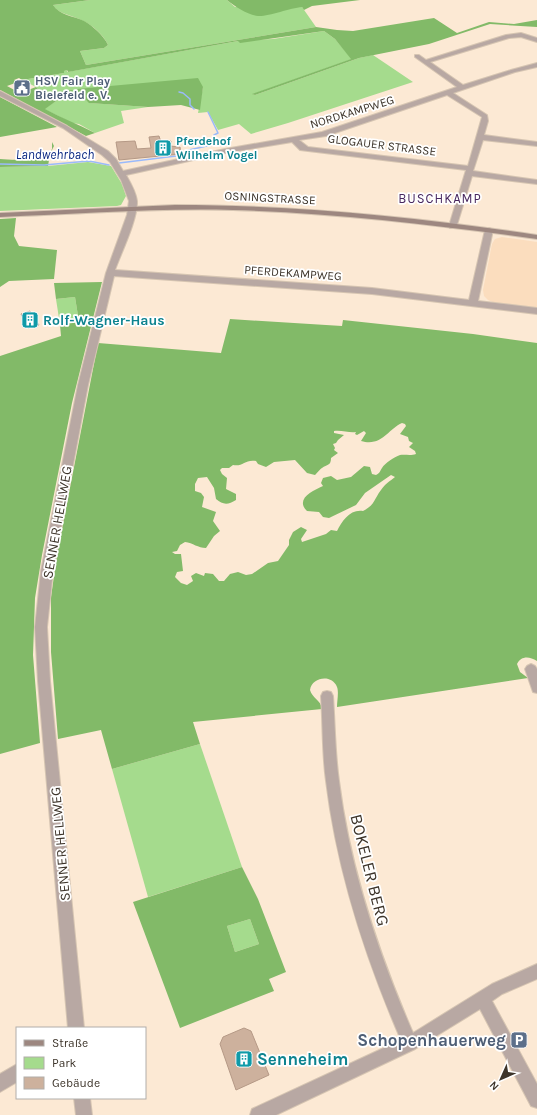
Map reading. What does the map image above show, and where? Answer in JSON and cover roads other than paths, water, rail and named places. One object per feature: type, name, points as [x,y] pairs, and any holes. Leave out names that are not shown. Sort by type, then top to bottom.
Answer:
[{"type":"main road","name":"OSNINGSTRASSE","points":[[0,215],[132,209],[208,208],[283,210],[453,226],[537,237]]},
{"type":"street","points":[[425,62],[508,36],[521,35],[537,40]]},
{"type":"street","points":[[417,56],[462,88]]},
{"type":"street","name":"NORDKAMPWEG","points":[[121,174],[225,151],[294,140],[331,132],[537,64]]},
{"type":"street","name":"SENNER HELLWEG","points":[[0,93],[65,127],[109,156],[131,193],[132,209],[110,273],[83,386],[47,571],[41,627],[44,681],[76,1027]]},
{"type":"street","points":[[448,93],[485,116],[485,121],[453,226]]},
{"type":"street","points":[[480,137],[537,144]]},
{"type":"street","name":"GLOGAUER STRASSE","points":[[294,140],[303,148],[308,149],[470,171],[537,182]]},
{"type":"street","points":[[474,303],[489,230]]},
{"type":"street","name":"PFERDEKAMPWEG","points":[[110,273],[130,273],[348,289],[537,311]]},
{"type":"street","points":[[531,669],[537,688]]},
{"type":"street","name":"BOKELER BERG","points":[[327,696],[332,780],[345,855],[354,893],[378,967],[410,1044]]},
{"type":"street","points":[[258,1115],[410,1044],[497,989],[537,971]]},
{"type":"street","points":[[482,998],[537,1100]]},
{"type":"street","points":[[0,1084],[16,1073]]},
{"type":"street","points":[[82,1099],[84,1115]]},
{"type":"waterway","name":"Landwehrbach","points":[[179,92],[183,93],[190,99],[190,105],[194,109]]},
{"type":"waterway","name":"Landwehrbach","points":[[119,163],[176,156],[189,150],[211,145],[213,143],[214,135],[218,133],[208,112]]},
{"type":"waterway","name":"Landwehrbach","points":[[0,164],[44,165],[89,161],[109,165]]},
{"type":"place","name":"HSV Fair Play Bielefeld e. V.","points":[[22,88]]},
{"type":"place","name":"Pferdehof Wilhelm Vogel","points":[[163,148]]},
{"type":"place","name":"Rolf-Wagner-Haus","points":[[30,320]]},
{"type":"place","name":"Schopenhauerweg","points":[[519,1040]]},
{"type":"place","name":"Senneheim","points":[[244,1059]]},
{"type":"district","name":"BUSCHKAMP","points":[[440,198]]}]
